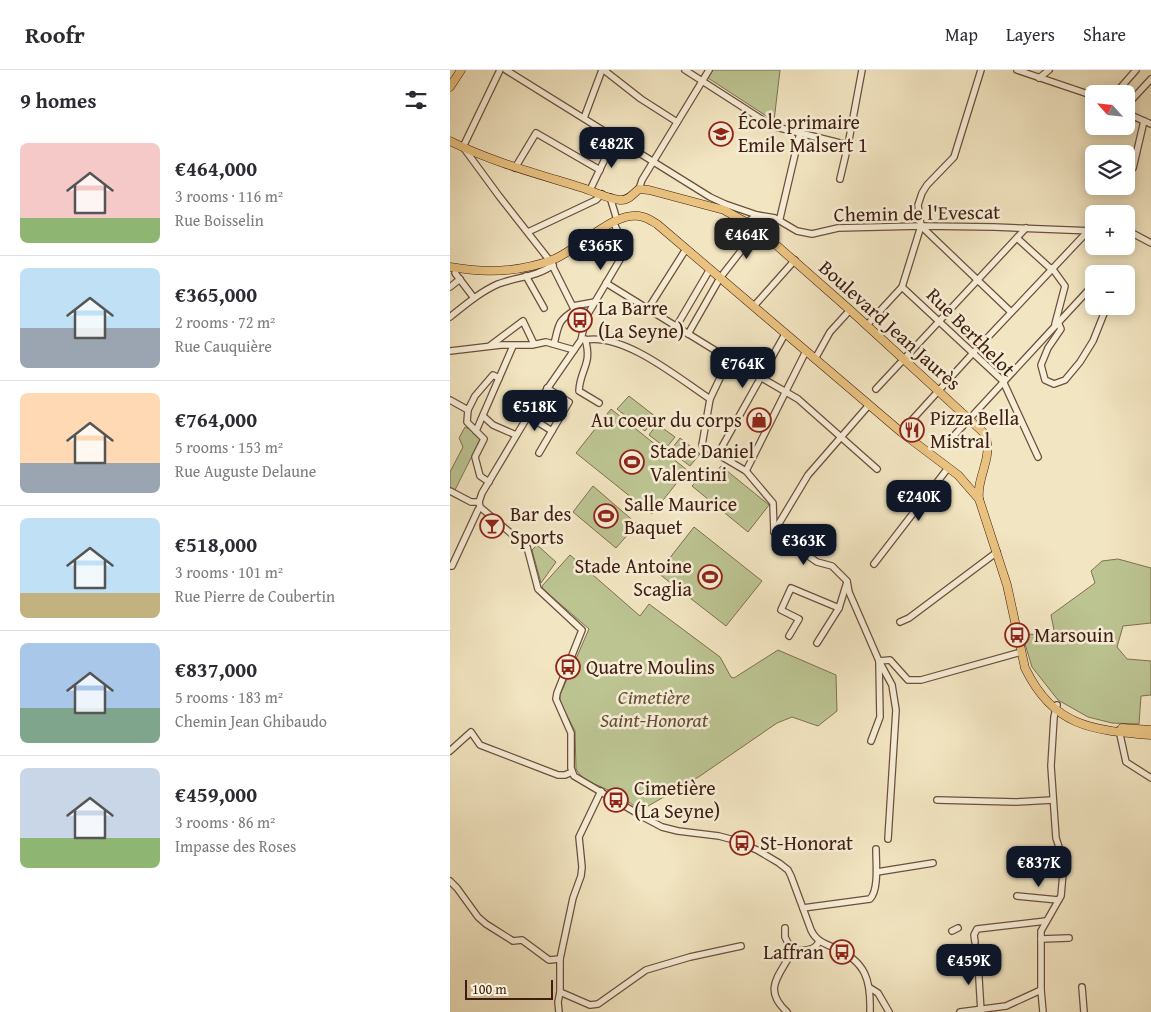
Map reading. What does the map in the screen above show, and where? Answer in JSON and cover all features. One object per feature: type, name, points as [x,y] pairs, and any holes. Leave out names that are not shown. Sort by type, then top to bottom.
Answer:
[{"type":"main road","points":[[450,87],[461,70]]},
{"type":"main road","points":[[450,141],[515,168],[621,201],[639,190]]},
{"type":"main road","name":"Boulevard Jean Jaurès","points":[[639,190],[648,190],[683,198],[745,218],[867,324],[984,433],[988,443],[988,458],[978,488],[979,499]]},
{"type":"main road","points":[[453,268],[511,270],[552,263],[615,221],[625,217],[643,217],[657,224],[901,432],[958,475],[974,483],[980,481]]},
{"type":"main road","points":[[958,475],[979,499],[1008,585],[1025,668],[1030,679],[1043,697],[1088,727],[1151,735]]},
{"type":"main road","points":[[1119,730],[1151,730]]},
{"type":"street","points":[[500,70],[463,147],[498,196],[552,263],[581,323],[588,362],[580,382],[579,391],[599,404]]},
{"type":"street","name":"Boulevard Jean Jaurès","points":[[506,70],[745,218],[757,215]]},
{"type":"street","points":[[584,118],[603,70],[641,99],[677,122]]},
{"type":"street","points":[[685,70],[772,126],[848,145]]},
{"type":"street","points":[[639,190],[642,180],[708,70]]},
{"type":"street","points":[[840,179],[862,70]]},
{"type":"street","points":[[867,324],[902,287],[921,226],[918,205],[922,193],[927,185],[950,163],[954,156],[981,70]]},
{"type":"street","points":[[1017,70],[1085,93]]},
{"type":"street","points":[[1039,78],[1049,70]]},
{"type":"street","points":[[1123,85],[1136,70]]},
{"type":"street","points":[[1135,96],[1151,78]]},
{"type":"street","points":[[1135,117],[1151,124]]},
{"type":"street","points":[[1135,159],[1144,121]]},
{"type":"street","points":[[515,168],[536,133],[600,170]]},
{"type":"street","points":[[778,220],[800,134]]},
{"type":"street","points":[[590,190],[615,138]]},
{"type":"street","points":[[528,232],[606,196],[624,243],[625,251],[581,323]]},
{"type":"street","points":[[745,218],[757,215]]},
{"type":"street","name":"Chemin de l'Evescat","points":[[757,215],[778,220],[797,231],[812,234],[838,228],[921,226],[1085,231]]},
{"type":"street","points":[[921,226],[1011,312]]},
{"type":"street","points":[[876,389],[1026,228]]},
{"type":"street","points":[[688,334],[720,278],[758,229]]},
{"type":"street","points":[[1135,235],[1151,243]]},
{"type":"street","points":[[901,432],[1052,268],[1085,237]]},
{"type":"street","points":[[1017,238],[1052,268],[1065,286],[1056,324]]},
{"type":"street","points":[[648,310],[686,249]]},
{"type":"street","points":[[754,306],[795,260]]},
{"type":"street","points":[[450,317],[474,298],[498,284],[542,271],[552,263]]},
{"type":"street","points":[[453,268],[474,298]]},
{"type":"street","points":[[676,327],[710,269]]},
{"type":"street","points":[[526,276],[544,308]]},
{"type":"street","points":[[450,287],[460,278]]},
{"type":"street","points":[[606,282],[648,310],[798,399],[877,469]]},
{"type":"street","name":"Rue Berthelot","points":[[902,287],[1003,381],[1038,457]]},
{"type":"street","points":[[949,441],[1085,293]]},
{"type":"street","points":[[554,344],[559,323],[563,317],[574,308],[595,302]]},
{"type":"street","points":[[815,358],[830,332],[850,310]]},
{"type":"street","points":[[1056,324],[1061,329],[1048,348],[1041,365],[1045,380],[1054,384],[1065,380],[1080,362],[1093,341],[1103,315]]},
{"type":"street","points":[[489,346],[523,321],[534,344]]},
{"type":"street","points":[[718,454],[786,334]]},
{"type":"street","points":[[450,566],[452,566],[478,510],[489,482],[516,436],[547,388],[584,338]]},
{"type":"street","points":[[584,338],[610,340],[632,348],[710,399]]},
{"type":"street","points":[[450,351],[546,342],[574,350]]},
{"type":"street","points":[[476,431],[513,346]]},
{"type":"street","points":[[746,471],[806,351]]},
{"type":"street","points":[[729,359],[710,399],[702,445],[746,471],[774,503],[774,532]]},
{"type":"street","points":[[489,482],[480,476],[476,457],[484,439],[467,422],[468,410],[475,396],[492,375],[499,378]]},
{"type":"street","points":[[539,453],[570,402],[547,388]]},
{"type":"street","points":[[450,400],[468,410]]},
{"type":"street","points":[[774,532],[808,475],[868,405]]},
{"type":"street","points":[[483,416],[493,425],[516,436]]},
{"type":"street","points":[[528,416],[552,431]]},
{"type":"street","points":[[874,564],[948,468]]},
{"type":"street","points":[[450,491],[480,505],[527,546],[538,589],[582,630],[556,699],[570,733],[572,772],[578,779],[662,826],[678,831],[729,838],[764,854],[788,870],[810,930],[819,940],[853,958],[860,967],[870,988],[870,1012]]},
{"type":"street","points":[[774,532],[817,562],[832,566],[847,581],[849,592],[879,661],[892,685],[896,720],[888,839]]},
{"type":"street","points":[[900,622],[909,618],[997,552]]},
{"type":"street","points":[[817,643],[838,608],[847,581]]},
{"type":"street","points":[[789,636],[799,619],[780,610],[792,588],[838,608]]},
{"type":"street","points":[[879,661],[890,660],[908,680],[921,680],[1021,652]]},
{"type":"street","points":[[871,741],[880,717],[879,661]]},
{"type":"street","points":[[1043,1012],[1041,931],[1060,896],[1064,862],[1056,838],[1051,766],[1056,707]]},
{"type":"street","points":[[1119,730],[1126,762],[1151,778]]},
{"type":"street","points":[[450,751],[471,732],[480,745],[558,775],[572,772]]},
{"type":"street","points":[[559,1012],[560,959],[573,898],[581,876],[580,837],[601,791]]},
{"type":"street","points":[[937,800],[1016,802],[1053,800]]},
{"type":"street","points":[[802,908],[870,899],[874,895],[877,872],[876,849]]},
{"type":"street","points":[[877,872],[933,863]]},
{"type":"street","points":[[450,881],[478,917],[486,924],[513,941],[522,940],[549,960],[560,959]]},
{"type":"street","points":[[1017,896],[1058,900]]},
{"type":"street","points":[[975,942],[974,935],[977,929],[1046,921]]},
{"type":"street","points":[[785,928],[785,937],[792,951]]},
{"type":"street","points":[[952,931],[958,928]]},
{"type":"street","points":[[1041,939],[1069,938]]},
{"type":"street","points":[[792,951],[813,949],[817,946],[819,940]]},
{"type":"street","points":[[560,992],[590,1005],[598,1004],[646,970],[690,957],[741,946]]},
{"type":"street","points":[[787,1012],[776,1000],[774,980],[792,951]]},
{"type":"street","points":[[978,962],[981,1010]]},
{"type":"street","points":[[1082,987],[1084,1012]]},
{"type":"street","points":[[870,988],[878,994],[889,1012]]},
{"type":"street","points":[[960,1012],[1006,1006],[1041,990]]},
{"type":"green space","points":[[713,70],[780,70],[774,121],[708,78]]},
{"type":"green space","points":[[629,396],[656,417],[645,431],[617,409]]},
{"type":"green space","name":"Stade Daniel Valentini","points":[[611,409],[687,470],[652,514],[576,453]]},
{"type":"green space","points":[[657,424],[675,437],[666,448],[649,435]]},
{"type":"green space","points":[[465,427],[471,430],[480,440],[455,490],[450,487],[450,472],[463,447],[459,438]]},
{"type":"green space","points":[[680,438],[700,454],[690,466],[670,451]]},
{"type":"green space","points":[[721,466],[769,505],[748,532],[692,486],[704,473],[711,478]]},
{"type":"green space","name":"Salle Maurice Baquet","points":[[593,486],[637,524],[616,548],[573,512]]},
{"type":"green space","name":"Stade Antoine Scaglia","points":[[694,527],[762,581],[726,626],[658,573]]},
{"type":"green space","points":[[537,545],[556,562],[541,583],[532,550]]},
{"type":"green space","name":"Cimetière Saint-Honorat","points":[[570,555],[640,616],[649,604],[720,657],[731,677],[734,678],[778,650],[836,675],[837,711],[818,726],[792,717],[777,723],[700,776],[643,809],[586,779],[576,769],[575,731],[560,702],[560,695],[589,629],[543,589],[542,586]]},
{"type":"green space","points":[[1118,559],[1151,568],[1151,623],[1123,626],[1117,647],[1127,659],[1151,661],[1151,695],[1141,696],[1139,724],[1112,723],[1088,717],[1058,700],[1032,667],[1022,634],[1055,635],[1051,615],[1095,583],[1091,571],[1102,561]]},
{"type":"place","name":"École primaire Emile Malsert 1","points":[[721,134]]},
{"type":"place","name":"La Barre (La Seyne)","points":[[580,320]]},
{"type":"place","name":"Au coeur du corps","points":[[759,420]]},
{"type":"place","name":"Pizza Bella Mistral","points":[[912,430]]},
{"type":"place","name":"Stade Daniel Valentini","points":[[632,462]]},
{"type":"place","name":"Salle Maurice Baquet","points":[[606,516]]},
{"type":"place","name":"Bar des Sports","points":[[492,526]]},
{"type":"place","name":"Stade Antoine Scaglia","points":[[710,577]]},
{"type":"place","name":"Marsouin","points":[[1017,635]]},
{"type":"place","name":"Quatre Moulins","points":[[568,667]]},
{"type":"place","name":"Cimetière (La Seyne)","points":[[616,800]]},
{"type":"place","name":"St-Honorat","points":[[742,843]]},
{"type":"place","name":"Laffran","points":[[842,952]]}]
